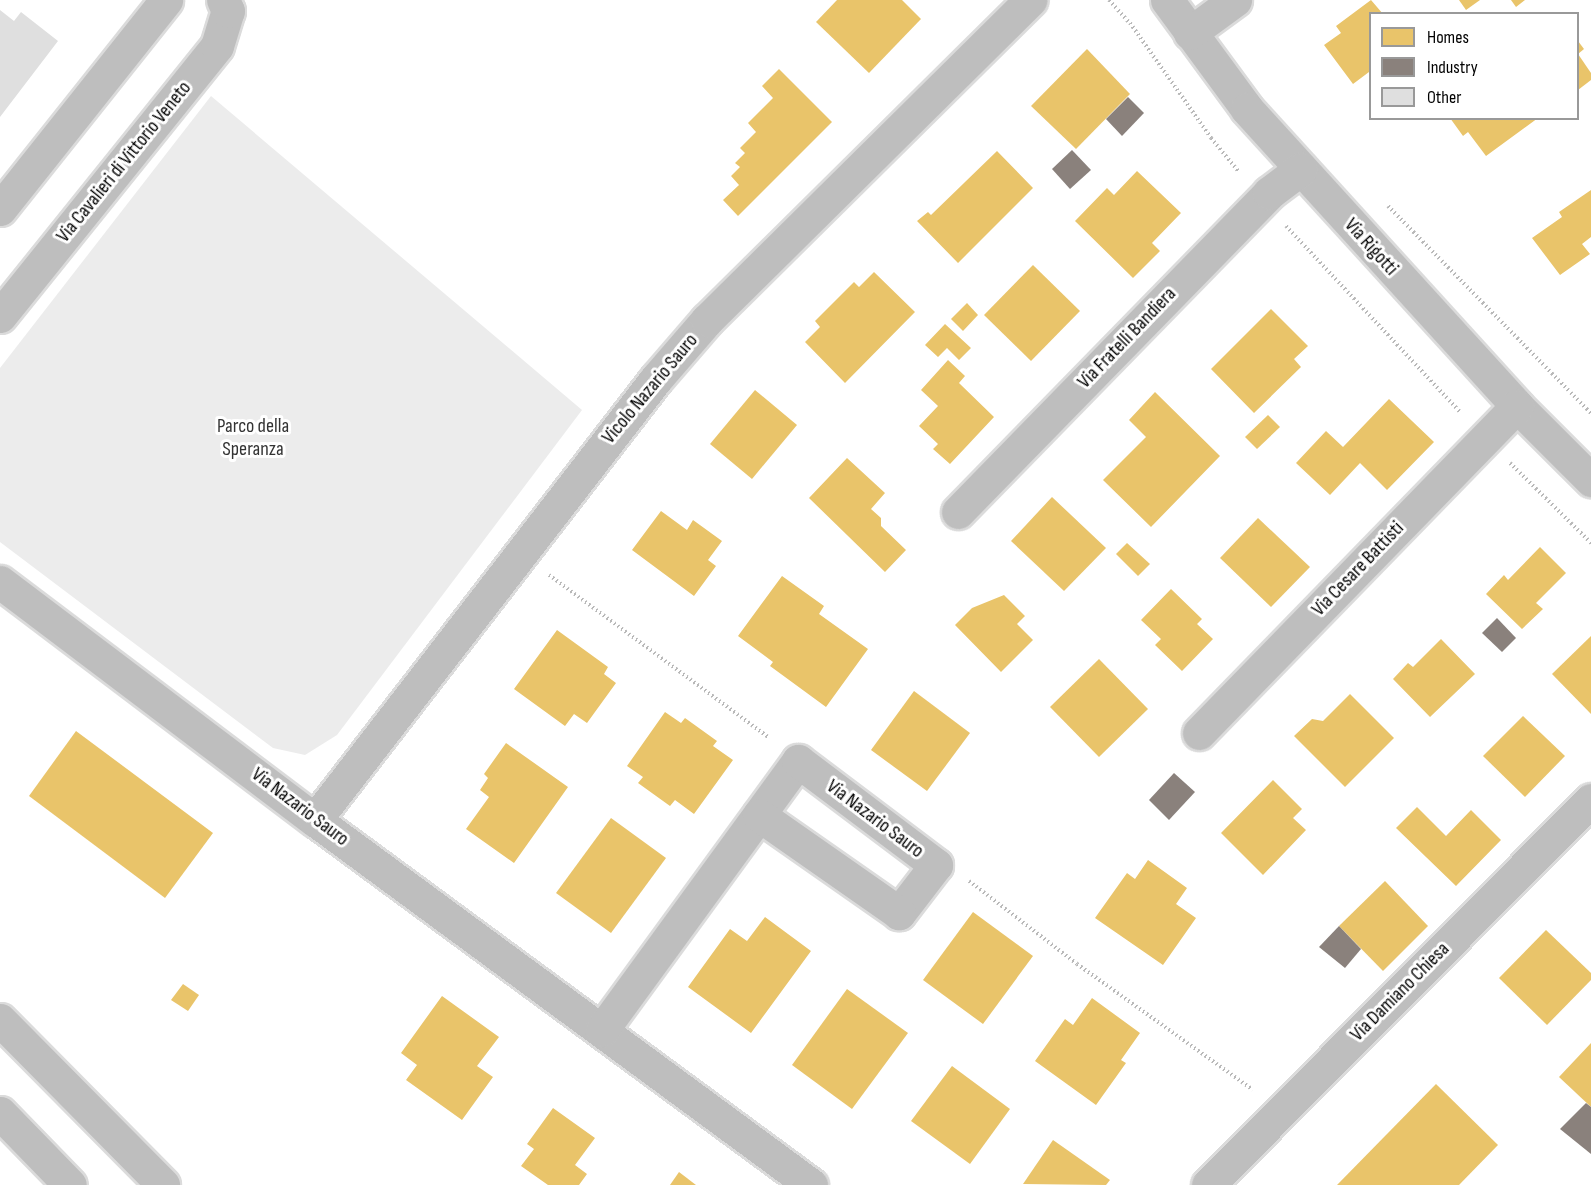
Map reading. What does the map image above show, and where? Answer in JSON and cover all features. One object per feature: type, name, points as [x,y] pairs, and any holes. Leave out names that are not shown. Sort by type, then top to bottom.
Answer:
[{"type":"main road","points":[[0,209],[166,0]]},
{"type":"main road","name":"Via Cavalieri di Vittorio Veneto","points":[[0,316],[217,46],[228,11],[223,0]]},
{"type":"main road","name":"Vicolo Nazario Sauro","points":[[315,820],[520,552],[656,379],[707,320],[1030,0]]},
{"type":"main road","name":"Via Rigotti","points":[[1167,0],[1247,109],[1517,406],[1591,480]]},
{"type":"main road","points":[[1190,33],[1235,0]]},
{"type":"main road","name":"Via Fratelli Bandiera","points":[[958,512],[1262,200],[1301,169]]},
{"type":"main road","name":"Via Cesare Battisti","points":[[1199,733],[1517,406]]},
{"type":"main road","name":"Via Nazario Sauro","points":[[0,582],[315,820],[811,1185]]},
{"type":"main road","points":[[602,1030],[798,761]]},
{"type":"main road","name":"Via Nazario Sauro","points":[[759,815],[899,913],[936,865],[798,761]]},
{"type":"main road","name":"Via Damiano Chiesa","points":[[1208,1185],[1591,800]]},
{"type":"main road","points":[[3,1024],[164,1185]]},
{"type":"main road","points":[[0,1113],[70,1185]]},
{"type":"path","points":[[1109,0],[1130,23],[1211,138],[1262,200],[1485,438],[1591,543]]},
{"type":"path","points":[[1381,198],[1591,413]]},
{"type":"path","points":[[520,552],[798,761]]},
{"type":"path","points":[[936,865],[955,870],[1077,964],[1283,1110]]},
{"type":"green space","name":"Parco della Speranza","points":[[211,96],[582,410],[337,735],[305,755],[273,748],[0,542],[0,368]]},
{"type":"building: Homes","points":[[837,0],[902,0],[921,19],[869,73],[816,22]]},
{"type":"building: Homes","points":[[1371,0],[1381,12],[1369,12],[1369,72],[1353,84],[1324,45],[1341,33],[1336,26]]},
{"type":"building: Homes","points":[[1459,0],[1480,0],[1466,10]]},
{"type":"building: Homes","points":[[1511,0],[1525,0],[1516,7]]},
{"type":"building: Homes","points":[[1579,42],[1584,49],[1579,53]]},
{"type":"building: Homes","points":[[1087,49],[1130,94],[1076,149],[1031,106]]},
{"type":"building: Homes","points":[[1579,55],[1591,73],[1591,80],[1579,89]]},
{"type":"building: Homes","points":[[779,69],[832,122],[738,216],[723,200],[739,185],[731,176],[740,167],[735,163],[745,153],[740,148],[756,132],[748,123],[773,98],[762,86]]},
{"type":"building: Homes","points":[[1451,120],[1535,120],[1486,156],[1468,132],[1463,136]]},
{"type":"building: Homes","points":[[997,151],[1033,188],[958,263],[917,221],[928,212],[931,215]]},
{"type":"building: Homes","points":[[1137,171],[1181,213],[1152,243],[1160,251],[1133,278],[1075,221],[1107,188],[1114,195]]},
{"type":"building: Homes","points":[[1591,190],[1591,237],[1582,244],[1590,254],[1560,275],[1532,238],[1562,217],[1559,212]]},
{"type":"building: Homes","points":[[1033,265],[1080,311],[1031,361],[984,315]]},
{"type":"building: Homes","points":[[874,272],[915,312],[845,383],[805,342],[820,327],[815,321],[854,282],[859,287]]},
{"type":"building: Homes","points":[[967,303],[978,315],[963,331],[951,319]]},
{"type":"building: Homes","points":[[1271,309],[1308,346],[1294,359],[1301,367],[1254,413],[1211,369]]},
{"type":"building: Homes","points":[[945,324],[971,348],[959,360],[947,348],[938,357],[925,345]]},
{"type":"building: Homes","points":[[948,360],[965,376],[959,383],[994,417],[950,464],[933,449],[938,444],[919,426],[938,406],[921,390]]},
{"type":"building: Homes","points":[[755,390],[797,425],[752,479],[710,444]]},
{"type":"building: Homes","points":[[1155,392],[1220,456],[1151,527],[1103,480],[1146,437],[1129,420]]},
{"type":"building: Homes","points":[[1389,399],[1434,442],[1387,490],[1360,463],[1330,495],[1296,463],[1326,431],[1343,447]]},
{"type":"building: Homes","points":[[1268,415],[1280,427],[1257,449],[1245,437]]},
{"type":"building: Homes","points":[[847,458],[885,493],[871,509],[881,518],[881,526],[906,550],[885,572],[809,498]]},
{"type":"building: Homes","points":[[1052,497],[1106,548],[1064,591],[1011,541]]},
{"type":"building: Homes","points":[[661,511],[687,530],[693,520],[722,541],[708,560],[716,566],[694,596],[632,550]]},
{"type":"building: Homes","points":[[1258,518],[1310,567],[1271,607],[1220,558]]},
{"type":"building: Homes","points":[[1127,543],[1150,564],[1138,576],[1116,554]]},
{"type":"building: Homes","points":[[1540,547],[1566,573],[1536,603],[1543,609],[1522,629],[1486,594],[1504,575],[1508,580]]},
{"type":"building: Homes","points":[[782,576],[824,606],[819,614],[868,649],[826,707],[770,666],[773,662],[738,636]]},
{"type":"building: Homes","points":[[1171,589],[1202,619],[1197,624],[1213,639],[1182,671],[1155,645],[1161,639],[1141,620]]},
{"type":"building: Homes","points":[[1004,595],[1025,616],[1017,624],[1033,640],[1001,672],[955,625],[972,608]]},
{"type":"building: Homes","points":[[557,630],[608,667],[604,674],[616,683],[587,723],[574,714],[565,726],[514,689]]},
{"type":"building: Homes","points":[[1591,636],[1591,714],[1552,674]]},
{"type":"building: Homes","points":[[1441,639],[1475,674],[1430,717],[1393,679],[1408,663],[1413,667]]},
{"type":"building: Homes","points":[[1099,659],[1148,709],[1099,757],[1050,707]]},
{"type":"building: Homes","points":[[914,691],[970,733],[927,791],[871,750]]},
{"type":"building: Homes","points":[[1350,694],[1394,738],[1345,787],[1294,736],[1312,719],[1323,721]]},
{"type":"building: Homes","points":[[665,712],[681,723],[685,718],[717,741],[713,746],[733,760],[694,814],[675,800],[670,806],[638,783],[643,777],[627,766]]},
{"type":"building: Homes","points":[[1523,716],[1565,756],[1525,797],[1483,756]]},
{"type":"building: Homes","points":[[76,731],[213,833],[165,898],[29,796]]},
{"type":"building: Homes","points":[[506,743],[568,787],[514,863],[466,829],[489,797],[480,790],[488,778],[484,774]]},
{"type":"building: Homes","points":[[1273,780],[1302,809],[1293,818],[1306,830],[1263,875],[1221,833]]},
{"type":"building: Homes","points":[[1417,807],[1446,836],[1471,810],[1501,840],[1456,886],[1396,828]]},
{"type":"building: Homes","points":[[611,818],[666,858],[611,933],[556,893]]},
{"type":"building: Homes","points":[[1148,860],[1187,888],[1176,904],[1196,918],[1163,965],[1095,918],[1127,873],[1135,879]]},
{"type":"building: Homes","points":[[1385,881],[1428,926],[1383,971],[1339,926]]},
{"type":"building: Homes","points":[[973,912],[1033,956],[983,1024],[923,980]]},
{"type":"building: Homes","points":[[765,917],[811,951],[751,1033],[688,987],[730,929],[747,941]]},
{"type":"building: Homes","points":[[1546,930],[1591,973],[1591,980],[1547,1025],[1499,978]]},
{"type":"building: Homes","points":[[183,984],[199,995],[188,1011],[171,1000]]},
{"type":"building: Homes","points":[[847,989],[908,1033],[852,1109],[792,1065]]},
{"type":"building: Homes","points":[[442,996],[499,1037],[477,1066],[493,1077],[462,1120],[406,1080],[417,1065],[401,1053]]},
{"type":"building: Homes","points":[[1092,998],[1140,1033],[1121,1060],[1126,1063],[1096,1105],[1035,1061],[1065,1019],[1073,1025]]},
{"type":"building: Homes","points":[[1591,1043],[1591,1107],[1559,1077]]},
{"type":"building: Homes","points":[[952,1066],[1010,1109],[970,1164],[911,1121]]},
{"type":"building: Homes","points":[[1436,1084],[1498,1145],[1459,1185],[1337,1185]]},
{"type":"building: Homes","points":[[553,1108],[595,1138],[575,1165],[587,1174],[579,1185],[548,1185],[521,1166],[534,1149],[527,1144]]},
{"type":"building: Homes","points":[[1053,1140],[1110,1180],[1106,1185],[1023,1184]]},
{"type":"building: Homes","points":[[679,1172],[696,1185],[670,1185]]},
{"type":"building: Industry","points":[[1128,97],[1144,113],[1122,136],[1106,119]]},
{"type":"building: Industry","points":[[1072,150],[1091,170],[1070,189],[1052,169]]},
{"type":"building: Industry","points":[[1497,618],[1516,638],[1502,652],[1482,633]]},
{"type":"building: Industry","points":[[1174,773],[1195,792],[1169,820],[1149,800]]},
{"type":"building: Industry","points":[[1339,926],[1361,949],[1345,968],[1319,947]]},
{"type":"building: Industry","points":[[1586,1103],[1591,1107],[1591,1154],[1560,1129]]},
{"type":"building: Other","points":[[0,10],[14,21],[21,12],[58,41],[0,117]]}]
